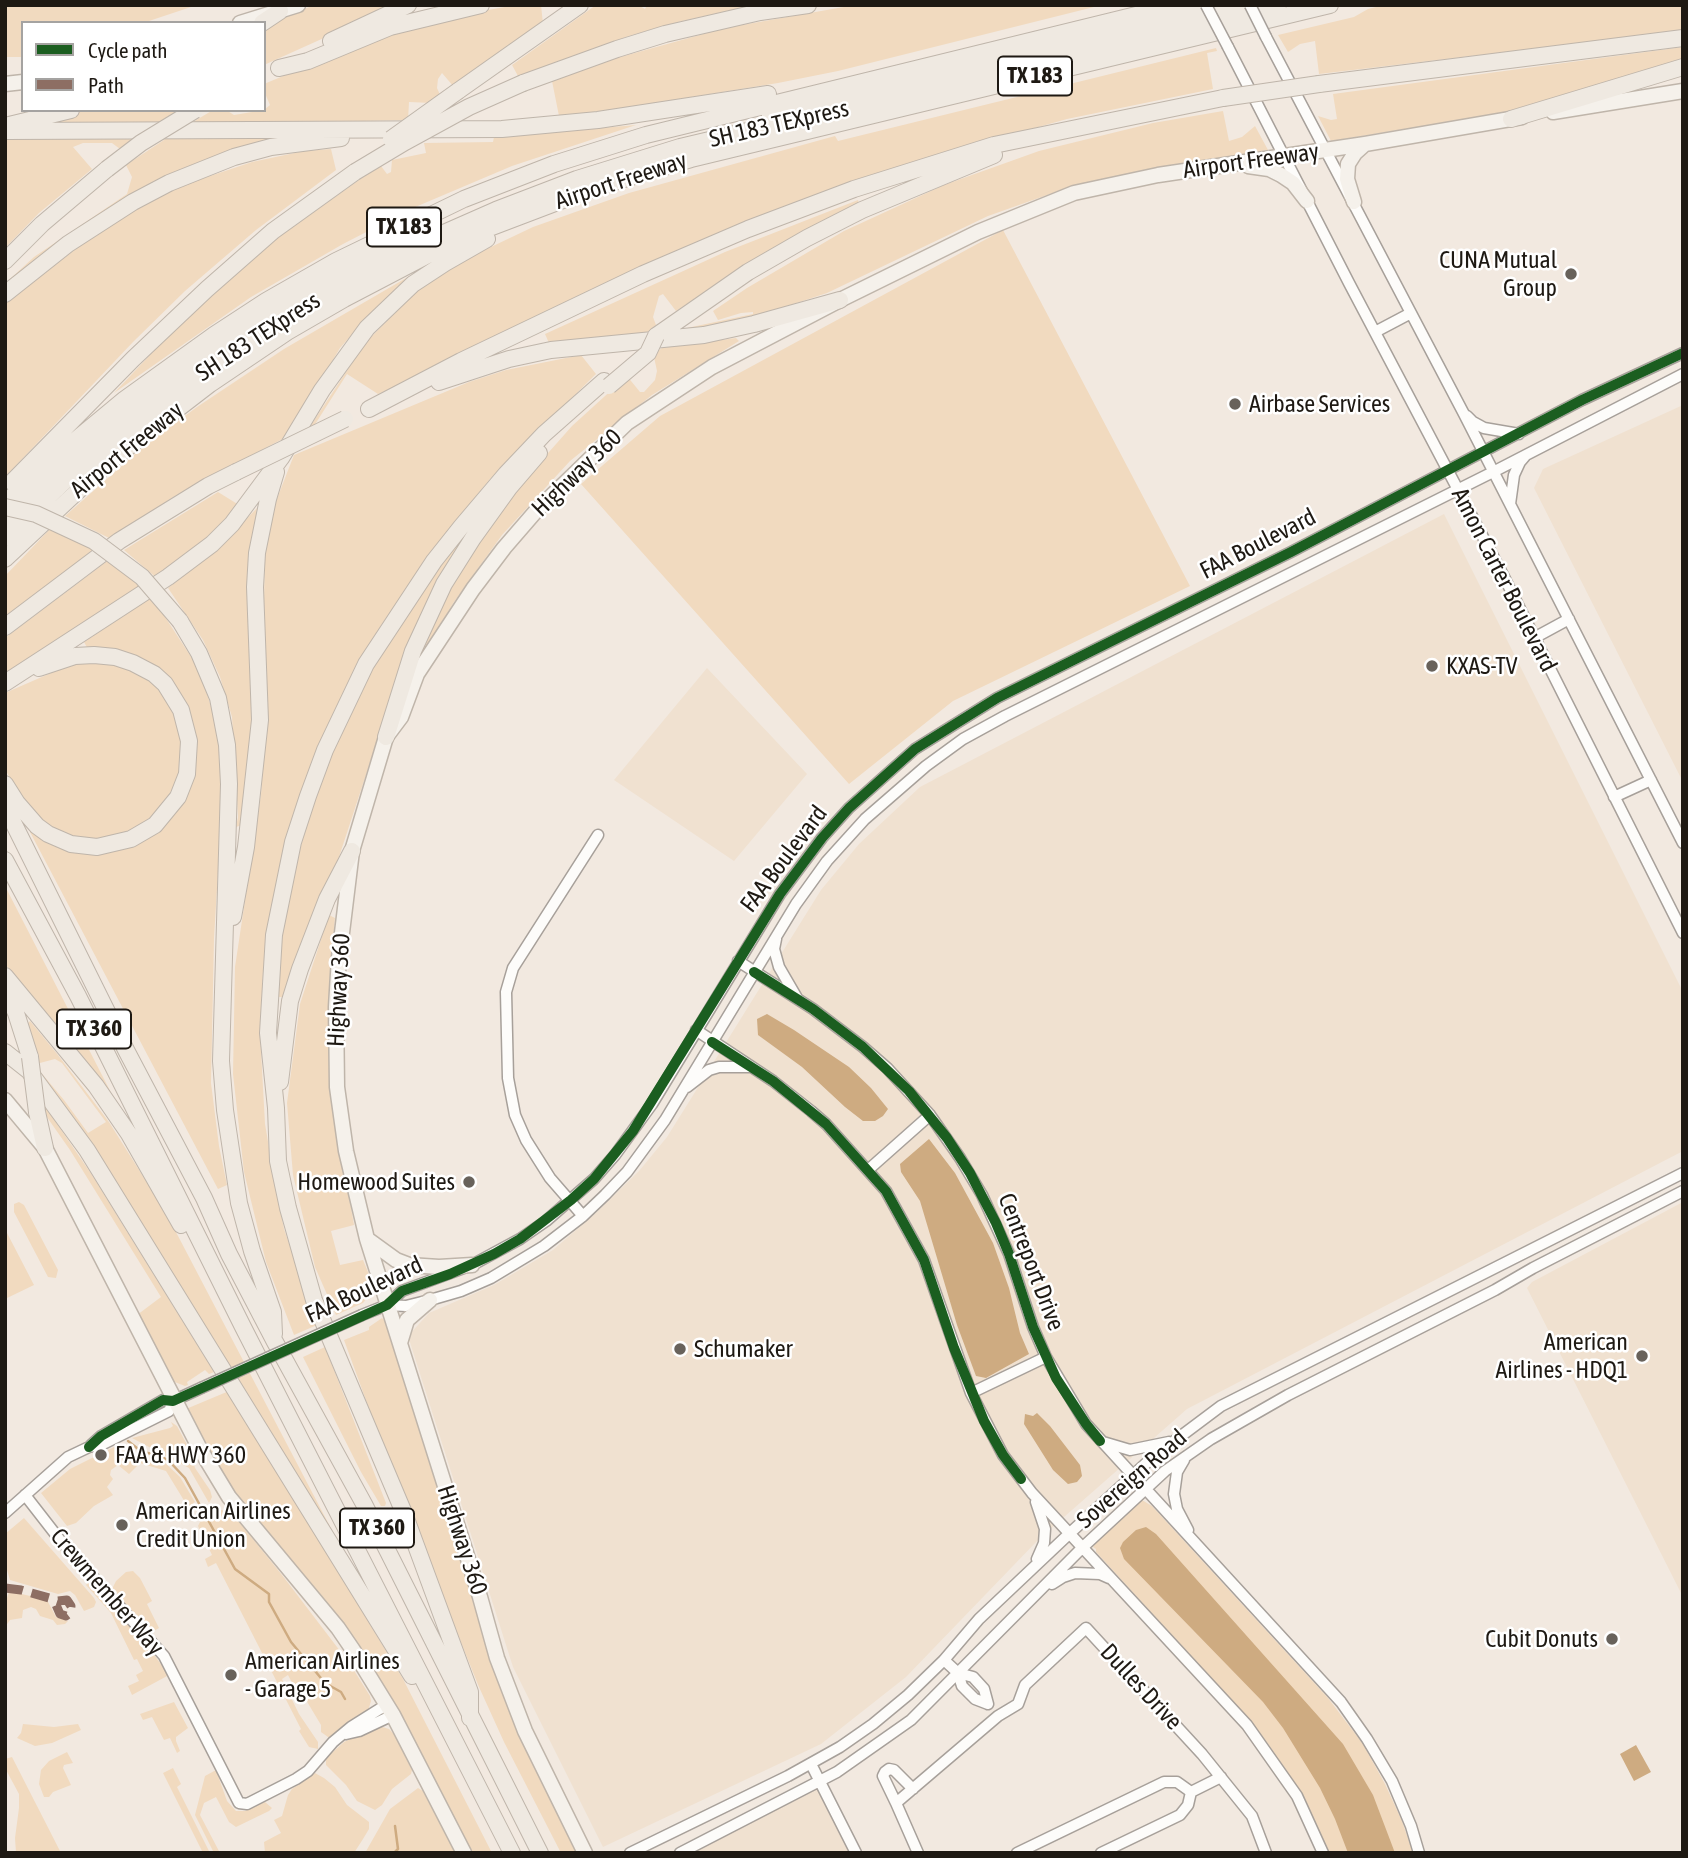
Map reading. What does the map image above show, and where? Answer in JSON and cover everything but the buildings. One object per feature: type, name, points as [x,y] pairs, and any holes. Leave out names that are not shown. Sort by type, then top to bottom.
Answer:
[{"type":"highway","points":[[272,72],[408,5]]},
{"type":"highway","points":[[272,72],[308,61],[390,27],[481,5]]},
{"type":"highway","points":[[5,489],[133,359],[206,289],[273,231],[458,91],[580,5]]},
{"type":"highway","points":[[354,169],[523,83],[617,49],[664,34],[760,12],[808,5]]},
{"type":"highway","name":"Airport Freeway","points":[[5,505],[96,423],[179,359],[267,301],[379,239],[464,199],[602,148],[693,122],[1177,5]]},
{"type":"highway","name":"SH 183 TEXpress","points":[[5,520],[103,431],[214,348],[336,274],[458,214],[555,175],[653,144],[1227,5]]},
{"type":"highway","name":"SH 183 TEXpress","points":[[5,538],[68,479],[146,414],[249,340],[362,273],[496,210],[577,179],[703,141],[1278,5]]},
{"type":"highway","name":"Airport Freeway","points":[[5,559],[91,477],[158,422],[287,332],[353,294],[442,249],[536,209],[597,187],[691,159],[1330,5]]},
{"type":"highway","points":[[265,21],[280,11]]},
{"type":"highway","points":[[369,409],[461,361],[643,274],[774,219],[944,159],[994,145],[1223,98],[1683,38]]},
{"type":"highway","points":[[1511,119],[1683,67]]},
{"type":"highway","points":[[5,131],[451,131],[542,127],[867,80]]},
{"type":"highway","points":[[5,126],[63,112]]},
{"type":"highway","points":[[5,261],[42,224],[107,169],[141,143],[192,112]]},
{"type":"highway","points":[[386,737],[413,652],[444,584],[465,550],[509,488],[545,447],[656,337],[683,315],[760,265],[862,210],[997,153],[1107,121]]},
{"type":"highway","points":[[5,295],[68,244],[100,223],[157,189],[200,169],[271,147],[381,131]]},
{"type":"highway","points":[[5,683],[192,561],[232,524],[281,458],[344,358],[367,328],[398,297],[478,243],[540,217],[597,187]]},
{"type":"highway","points":[[5,627],[119,541],[185,500],[236,472],[369,409],[466,372],[509,359],[551,350],[704,335],[840,300]]},
{"type":"highway","points":[[471,1718],[470,1692],[404,1513],[306,1277],[288,1208],[278,1161],[276,1108],[268,1033],[274,936],[293,842],[325,750],[366,664],[434,561],[506,474],[544,434],[607,383]]},
{"type":"highway","points":[[224,968],[246,846],[258,748],[260,693],[255,587],[257,553],[268,499],[281,458]]},
{"type":"highway","points":[[5,505],[36,514],[94,541],[142,578],[180,621],[199,653],[218,698],[227,745],[229,784],[221,1061],[231,1156],[252,1251],[272,1312],[275,1342]]},
{"type":"highway","points":[[5,683],[75,656],[115,657],[133,663],[154,674],[174,696],[186,725],[189,758],[183,786],[163,818],[131,839],[97,847],[71,844],[48,834],[37,826],[17,803],[5,784]]},
{"type":"highway","name":"TX 360","points":[[5,806],[126,1050],[204,1198],[229,1254],[364,1504],[540,1853]]},
{"type":"highway","points":[[276,1108],[290,1001],[311,935],[352,851]]},
{"type":"highway","name":"TX 360","points":[[5,860],[78,996],[512,1853]]},
{"type":"highway","points":[[5,976],[96,1086],[129,1134],[187,1236],[206,1252]]},
{"type":"highway","points":[[5,991],[16,1013],[30,1057],[45,1148]]},
{"type":"highway","points":[[5,1052],[29,1071],[87,1150],[213,1350],[410,1674],[430,1691]]},
{"type":"main road","points":[[247,21],[298,5]]},
{"type":"main road","name":"Airport Freeway","points":[[840,300],[978,232],[1074,193],[1158,175],[1681,93]]},
{"type":"main road","points":[[1354,202],[1348,179],[1348,164],[1365,144]]},
{"type":"main road","points":[[1233,164],[1269,169],[1293,183],[1307,201]]},
{"type":"main road","name":"Highway 360","points":[[585,1853],[530,1741],[497,1658],[367,1239],[346,1151],[337,1087],[335,1047],[338,957],[352,851],[386,737],[401,717],[418,674],[473,589],[504,548],[545,502],[627,423],[712,367],[840,300]]},
{"type":"main road","points":[[5,1100],[45,1148],[173,1401],[229,1497],[338,1628],[390,1710],[464,1853]]},
{"type":"main road","points":[[367,1239],[396,1260],[409,1265],[439,1268],[472,1265]]},
{"type":"main road","points":[[400,1345],[401,1334],[408,1320],[430,1300]]},
{"type":"street","name":"Amon Carter Boulevard","points":[[1206,5],[1457,488],[1683,933]]},
{"type":"street","name":"Amon Carter Boulevard","points":[[1250,5],[1484,452],[1683,843]]},
{"type":"street","points":[[1375,332],[1411,313]]},
{"type":"street","name":"FAA Boulevard","points":[[5,1513],[60,1463],[169,1411],[173,1401],[387,1305],[402,1291],[472,1265],[520,1239],[570,1200],[594,1179],[634,1131],[780,894],[822,838],[879,779],[915,750],[986,704],[1582,400],[1683,353]]},
{"type":"street","name":"FAA Boulevard","points":[[387,1305],[407,1306],[461,1291],[491,1278],[544,1246],[583,1216],[627,1172],[665,1120],[777,935],[828,861],[892,793],[963,739],[1683,374]]},
{"type":"street","points":[[1464,414],[1485,428],[1519,434]]},
{"type":"street","points":[[1510,505],[1514,475],[1520,462],[1530,451]]},
{"type":"street","points":[[1195,599],[1203,616]]},
{"type":"street","points":[[1534,638],[1569,619]]},
{"type":"street","points":[[879,779],[892,793]]},
{"type":"street","points":[[1614,797],[1651,780]]},
{"type":"street","points":[[583,1216],[550,1178],[526,1140],[515,1115],[508,1078],[506,992],[513,968],[598,835]]},
{"type":"street","points":[[777,935],[774,949],[779,967],[798,1000]]},
{"type":"street","name":"Centreport Drive","points":[[738,961],[863,1046],[930,1115],[970,1173],[996,1223],[1010,1254],[1033,1327],[1069,1399],[1100,1441],[1347,1711],[1392,1781],[1419,1853]]},
{"type":"street","points":[[696,1030],[753,1068],[818,1117],[869,1170],[902,1217],[924,1260],[971,1393],[1003,1455],[1032,1493],[1247,1725],[1297,1796],[1323,1853]]},
{"type":"street","points":[[682,1091],[709,1070],[719,1067],[753,1068]]},
{"type":"street","points":[[869,1170],[930,1115]]},
{"type":"street","name":"Sovereign Road","points":[[630,1853],[811,1764],[873,1724],[908,1695],[944,1660],[979,1619],[1132,1476],[1221,1406],[1683,1173]]},
{"type":"street","name":"Sovereign Road","points":[[680,1853],[821,1781],[911,1720],[1024,1604],[1144,1490],[1186,1457],[1246,1417],[1683,1192]]},
{"type":"street","points":[[971,1393],[1046,1357]]},
{"type":"street","points":[[1100,1441],[1130,1450],[1174,1441]]},
{"type":"street","points":[[1186,1457],[1177,1472],[1174,1494],[1177,1509],[1196,1544]]},
{"type":"street","points":[[1030,1570],[1040,1556],[1045,1530],[1032,1493]]},
{"type":"street","name":"Crewmember Way","points":[[25,1495],[60,1540],[164,1656],[239,1803],[247,1804],[296,1779],[308,1771],[351,1727],[390,1710]]},
{"type":"street","points":[[1024,1604],[1063,1577],[1075,1573],[1100,1574],[1114,1580]]},
{"type":"street","name":"Dulles Drive","points":[[913,1789],[998,1716],[1018,1704],[1026,1685],[1086,1628],[1164,1710],[1221,1777],[1252,1816],[1266,1853]]},
{"type":"street","points":[[944,1660],[958,1673]]},
{"type":"street","points":[[811,1764],[856,1853]]},
{"type":"street","points":[[896,1803],[913,1789],[894,1770],[885,1772],[883,1776],[918,1853]]},
{"type":"street","points":[[1191,1792],[1221,1777]]},
{"type":"street","points":[[1017,1853],[1164,1782],[1177,1782],[1191,1792]]},
{"type":"street","points":[[1101,1853],[1180,1815],[1188,1805],[1191,1792]]},
{"type":"shaded area","points":[[5,5],[197,5],[149,21],[21,21],[21,57],[5,57]]},
{"type":"shaded area","points":[[314,5],[397,5],[266,64],[266,24]]},
{"type":"shaded area","points":[[516,5],[541,5],[543,24],[454,87],[442,73],[437,88],[441,97],[432,103],[409,102],[408,120],[188,125],[210,112],[229,112],[234,115],[266,112],[270,105],[266,96],[266,83],[372,39],[471,13]]},
{"type":"shaded area","points":[[596,5],[638,5],[645,9],[647,5],[753,5],[629,36],[518,76],[512,65]]},
{"type":"shaded area","points":[[855,5],[1102,5],[838,71],[618,109],[559,116],[552,81],[613,59],[725,28]]},
{"type":"shaded area","points":[[1384,5],[1683,5],[1683,31],[1319,74],[1315,41],[1300,44],[1288,52],[1278,35],[1354,17],[1368,9]]},
{"type":"shaded area","points":[[1683,47],[1683,63],[1497,114],[1331,141],[1318,116],[1337,119],[1333,94]]},
{"type":"shaded area","points":[[1216,48],[1217,51],[1207,53],[1213,89],[1067,119],[938,155],[378,394],[347,374],[314,426],[309,428],[366,342],[417,291],[472,256],[533,227],[629,193],[835,136],[838,141]]},
{"type":"shaded area","points":[[1223,111],[1229,141],[1242,137],[1255,126],[1268,150],[1150,169],[1064,189],[988,216],[827,293],[757,316],[685,331],[687,328],[753,314],[741,313],[718,320],[713,311],[844,231],[944,185],[1039,151],[1153,123]]},
{"type":"shaded area","points":[[76,112],[176,112],[154,125],[46,126],[45,121]]},
{"type":"shaded area","points":[[636,125],[512,166],[413,208],[343,244],[251,297],[114,393],[184,319],[266,246],[381,166],[387,174],[391,172],[392,160],[426,153],[424,143],[493,142],[494,137]]},
{"type":"shaded area","points":[[271,137],[270,140],[232,151],[5,286],[34,257],[127,194],[132,177],[126,165],[167,138]]},
{"type":"shaded area","points":[[5,139],[135,139],[120,149],[112,143],[83,143],[73,147],[92,169],[39,213],[5,248]]},
{"type":"shaded area","points":[[331,149],[336,170],[256,230],[185,291],[5,477],[5,304],[81,245],[152,199],[183,185],[252,162],[304,151]]},
{"type":"shaded area","points":[[858,200],[859,203],[767,252],[676,311],[663,294],[659,296],[653,317],[656,325],[645,334],[549,343],[545,334],[725,252]]},
{"type":"shaded area","points":[[1003,230],[1190,586],[953,701],[849,784],[581,484],[660,416]]},
{"type":"shaded area","points":[[413,274],[414,278],[369,315],[340,348],[288,436],[173,497],[111,539],[65,516],[143,447],[197,407],[284,349]]},
{"type":"shaded area","points":[[736,338],[739,341],[652,395],[570,461],[502,535],[454,602],[422,655],[419,654],[444,593],[502,505],[572,426],[627,376],[640,392],[644,392],[655,380],[657,371],[654,357],[662,348]]},
{"type":"shaded area","points":[[581,355],[596,374],[490,479],[444,536],[362,656],[307,775],[280,866],[263,971],[260,1033],[265,1124],[275,1183],[284,1229],[317,1325],[294,1335],[266,1262],[244,1172],[233,1074],[235,967],[261,794],[267,712],[264,599],[265,550],[271,514],[294,455],[469,382],[506,370]]},
{"type":"shaded area","points":[[1683,405],[1683,782],[1534,488],[1543,469]]},
{"type":"shaded area","points":[[218,492],[239,505],[231,520],[159,580],[124,550]]},
{"type":"shaded area","points":[[257,508],[250,561],[252,722],[242,825],[236,827],[238,817],[232,717],[220,677],[203,640],[168,588],[215,551]]},
{"type":"shaded area","points":[[1444,514],[1683,992],[1683,1151],[1187,1409],[1039,1539],[906,1677],[821,1744],[603,1847],[513,1667],[408,1336],[429,1313],[494,1285],[553,1250],[639,1171],[667,1137],[821,890],[859,844],[920,787]]},
{"type":"shaded area","points":[[51,528],[94,549],[5,618],[5,576]]},
{"type":"shaded area","points":[[465,532],[469,534],[380,732],[337,863],[287,997],[277,997],[283,930],[299,853],[313,804],[344,723],[375,664],[421,592]]},
{"type":"shaded area","points":[[110,559],[144,588],[5,676],[5,638]]},
{"type":"shaded area","points":[[152,597],[199,669],[215,719],[224,772],[214,938],[211,1083],[227,1185],[218,1189],[30,832],[33,830],[54,843],[142,840],[194,766],[197,752],[193,725],[187,706],[173,685],[89,651],[84,642]]},
{"type":"shaded area","points":[[95,661],[123,666],[148,677],[162,693],[179,722],[182,753],[179,776],[164,804],[142,825],[117,836],[86,839],[59,832],[40,818],[19,795],[5,769],[5,693],[74,663]]},
{"type":"shaded area","points":[[707,668],[807,774],[734,861],[614,780]]},
{"type":"shaded area","points":[[5,886],[123,1116],[53,1021],[5,964]]},
{"type":"shaded area","points":[[329,915],[335,918],[330,972],[329,1052],[333,1105],[354,1225],[331,1231],[340,1265],[363,1260],[373,1284],[371,1293],[363,1303],[336,1315],[315,1267],[293,1175],[287,1103],[300,1004]]},
{"type":"shaded area","points":[[767,1014],[849,1067],[888,1109],[883,1116],[875,1121],[863,1121],[802,1067],[758,1035],[757,1019]]},
{"type":"shaded area","points":[[30,1021],[109,1122],[166,1213],[336,1538],[38,1069],[88,1133],[106,1122],[62,1063],[55,1059],[36,1064],[27,1024]]},
{"type":"shaded area","points":[[42,1102],[92,1175],[214,1372],[209,1374],[205,1370],[185,1386],[172,1381],[137,1315],[161,1297],[70,1150],[42,1110]]},
{"type":"shaded area","points":[[929,1139],[955,1173],[993,1243],[1029,1354],[986,1378],[976,1376],[957,1325],[920,1201],[901,1172],[900,1164]]},
{"type":"shaded area","points":[[19,1202],[24,1205],[58,1270],[56,1278],[48,1277],[14,1212],[14,1204]]},
{"type":"shaded area","points":[[1683,1202],[1683,1597],[1527,1288],[1532,1282]]},
{"type":"shaded area","points":[[5,1232],[34,1285],[5,1299]]},
{"type":"shaded area","points":[[382,1318],[386,1322],[492,1659],[578,1853],[561,1853],[504,1742],[394,1477],[344,1340],[369,1330],[369,1327]]},
{"type":"shaded area","points":[[325,1347],[385,1506],[381,1506],[361,1472],[303,1357]]},
{"type":"shaded area","points":[[229,1391],[403,1679],[492,1853],[470,1853],[407,1730],[210,1457],[186,1409]]},
{"type":"shaded area","points":[[1037,1413],[1080,1465],[1082,1476],[1077,1482],[1068,1484],[1053,1470],[1024,1424],[1025,1414],[1033,1416]]},
{"type":"shaded area","points":[[171,1422],[177,1426],[191,1452],[195,1468],[210,1490],[212,1497],[209,1503],[189,1468],[132,1438],[170,1428],[173,1426]]},
{"type":"shaded area","points":[[116,1446],[119,1451],[162,1460],[180,1477],[195,1502],[188,1507],[166,1471],[140,1463],[129,1474],[118,1465],[111,1470],[113,1479],[107,1487],[113,1495],[94,1506],[76,1523],[67,1526],[41,1493],[70,1469]]},
{"type":"shaded area","points":[[1142,1500],[1152,1506],[1328,1698],[1363,1744],[1385,1784],[1413,1853],[1328,1853],[1310,1812],[1269,1745],[1236,1705],[1096,1552],[1093,1547],[1096,1542]]},
{"type":"shaded area","points":[[221,1510],[231,1512],[282,1575],[350,1664],[370,1696],[368,1711],[328,1737],[321,1732],[321,1725],[306,1700],[300,1698],[288,1675],[282,1679],[299,1714],[318,1742],[318,1749],[309,1747],[299,1731],[301,1729],[216,1563],[208,1567],[205,1559],[212,1555],[198,1526],[200,1522]]},
{"type":"shaded area","points":[[24,1518],[94,1598],[94,1607],[84,1611],[70,1591],[58,1594],[10,1580],[5,1563],[5,1534]]},
{"type":"shaded area","points":[[1146,1527],[1156,1534],[1343,1744],[1373,1795],[1395,1853],[1348,1853],[1320,1788],[1283,1728],[1263,1702],[1124,1559],[1120,1548],[1123,1542],[1136,1530]]},
{"type":"shaded area","points":[[133,1571],[140,1578],[152,1601],[147,1604],[159,1628],[152,1632],[112,1589],[126,1572]]},
{"type":"shaded area","points":[[89,1581],[149,1648],[169,1675],[132,1695],[128,1686],[139,1681],[136,1675],[143,1671],[137,1659],[134,1660],[111,1613],[86,1585]]},
{"type":"shaded area","points":[[9,1591],[47,1600],[56,1617],[68,1621],[57,1625],[53,1620],[40,1616],[36,1609],[31,1607],[23,1610],[22,1618],[10,1620],[5,1627],[5,1605]]},
{"type":"shaded area","points":[[174,1702],[188,1728],[176,1737],[180,1751],[177,1753],[170,1738],[164,1740],[152,1717],[143,1720],[140,1714]]},
{"type":"shaded area","points":[[23,1724],[54,1727],[78,1724],[81,1730],[52,1743],[35,1746],[17,1738]]},
{"type":"shaded area","points":[[379,1726],[394,1734],[412,1770],[375,1810],[357,1801],[346,1785],[326,1765],[326,1758],[344,1742]]},
{"type":"shaded area","points":[[1636,1745],[1651,1772],[1634,1781],[1620,1754]]},
{"type":"shaded area","points":[[67,1752],[73,1763],[64,1765],[63,1768],[71,1785],[44,1797],[39,1784],[41,1770],[49,1761]]},
{"type":"shaded area","points":[[12,1757],[60,1851],[57,1853],[16,1853],[19,1794],[5,1768],[5,1759]]},
{"type":"shaded area","points":[[173,1768],[181,1784],[177,1787],[210,1853],[203,1853],[163,1773]]},
{"type":"shaded area","points":[[216,1770],[227,1801],[236,1811],[245,1811],[265,1802],[272,1808],[236,1827],[229,1822],[216,1797],[204,1803],[200,1815],[220,1853],[214,1853],[195,1815],[205,1776]]},
{"type":"shaded area","points":[[315,1773],[335,1787],[347,1805],[369,1822],[369,1829],[363,1839],[354,1853],[265,1853],[264,1842],[281,1833],[274,1820],[282,1816],[288,1795],[292,1789]]},
{"type":"shaded area","points":[[820,1787],[851,1853],[691,1853]]},
{"type":"shaded area","points":[[418,1788],[423,1791],[455,1853],[365,1853],[390,1809]]},
{"type":"waterway","points":[[128,1441],[142,1452],[159,1455],[169,1461],[185,1478],[235,1569],[269,1594],[269,1602],[291,1642],[325,1683],[341,1692],[345,1699]]},
{"type":"waterway","points":[[394,1853],[398,1849],[395,1826]]},
{"type":"marked path","points":[[5,1588],[21,1590],[58,1601],[67,1600],[71,1606],[70,1613],[66,1616],[60,1614],[54,1600]]},
{"type":"cycle path","points":[[89,1447],[101,1436],[163,1400],[173,1401],[387,1305],[402,1291],[450,1274],[494,1254],[520,1239],[571,1200],[594,1179],[633,1131],[780,894],[822,838],[849,808],[915,749],[997,698],[1291,552],[1582,400],[1683,353]]},
{"type":"cycle path","points":[[754,972],[813,1009],[863,1047],[909,1091],[947,1138],[970,1173],[996,1223],[1033,1327],[1056,1378],[1100,1441]]},
{"type":"cycle path","points":[[712,1042],[773,1081],[826,1124],[886,1191],[924,1260],[954,1348],[984,1421],[1003,1455],[1021,1479]]},
{"type":"place","name":"CUNA Mutual Group","points":[[1571,274]]},
{"type":"place","name":"Airbase Services","points":[[1235,404]]},
{"type":"place","name":"KXAS-TV","points":[[1432,666]]},
{"type":"place","name":"Homewood Suites","points":[[469,1182]]},
{"type":"place","name":"Schumaker","points":[[680,1349]]},
{"type":"place","name":"American Airlines - HDQ1","points":[[1642,1356]]},
{"type":"place","name":"FAA & HWY 360","points":[[101,1455]]},
{"type":"place","name":"American Airlines Credit Union","points":[[122,1525]]},
{"type":"place","name":"Cubit Donuts","points":[[1612,1639]]},
{"type":"place","name":"American Airlines - Garage 5","points":[[231,1675]]}]
